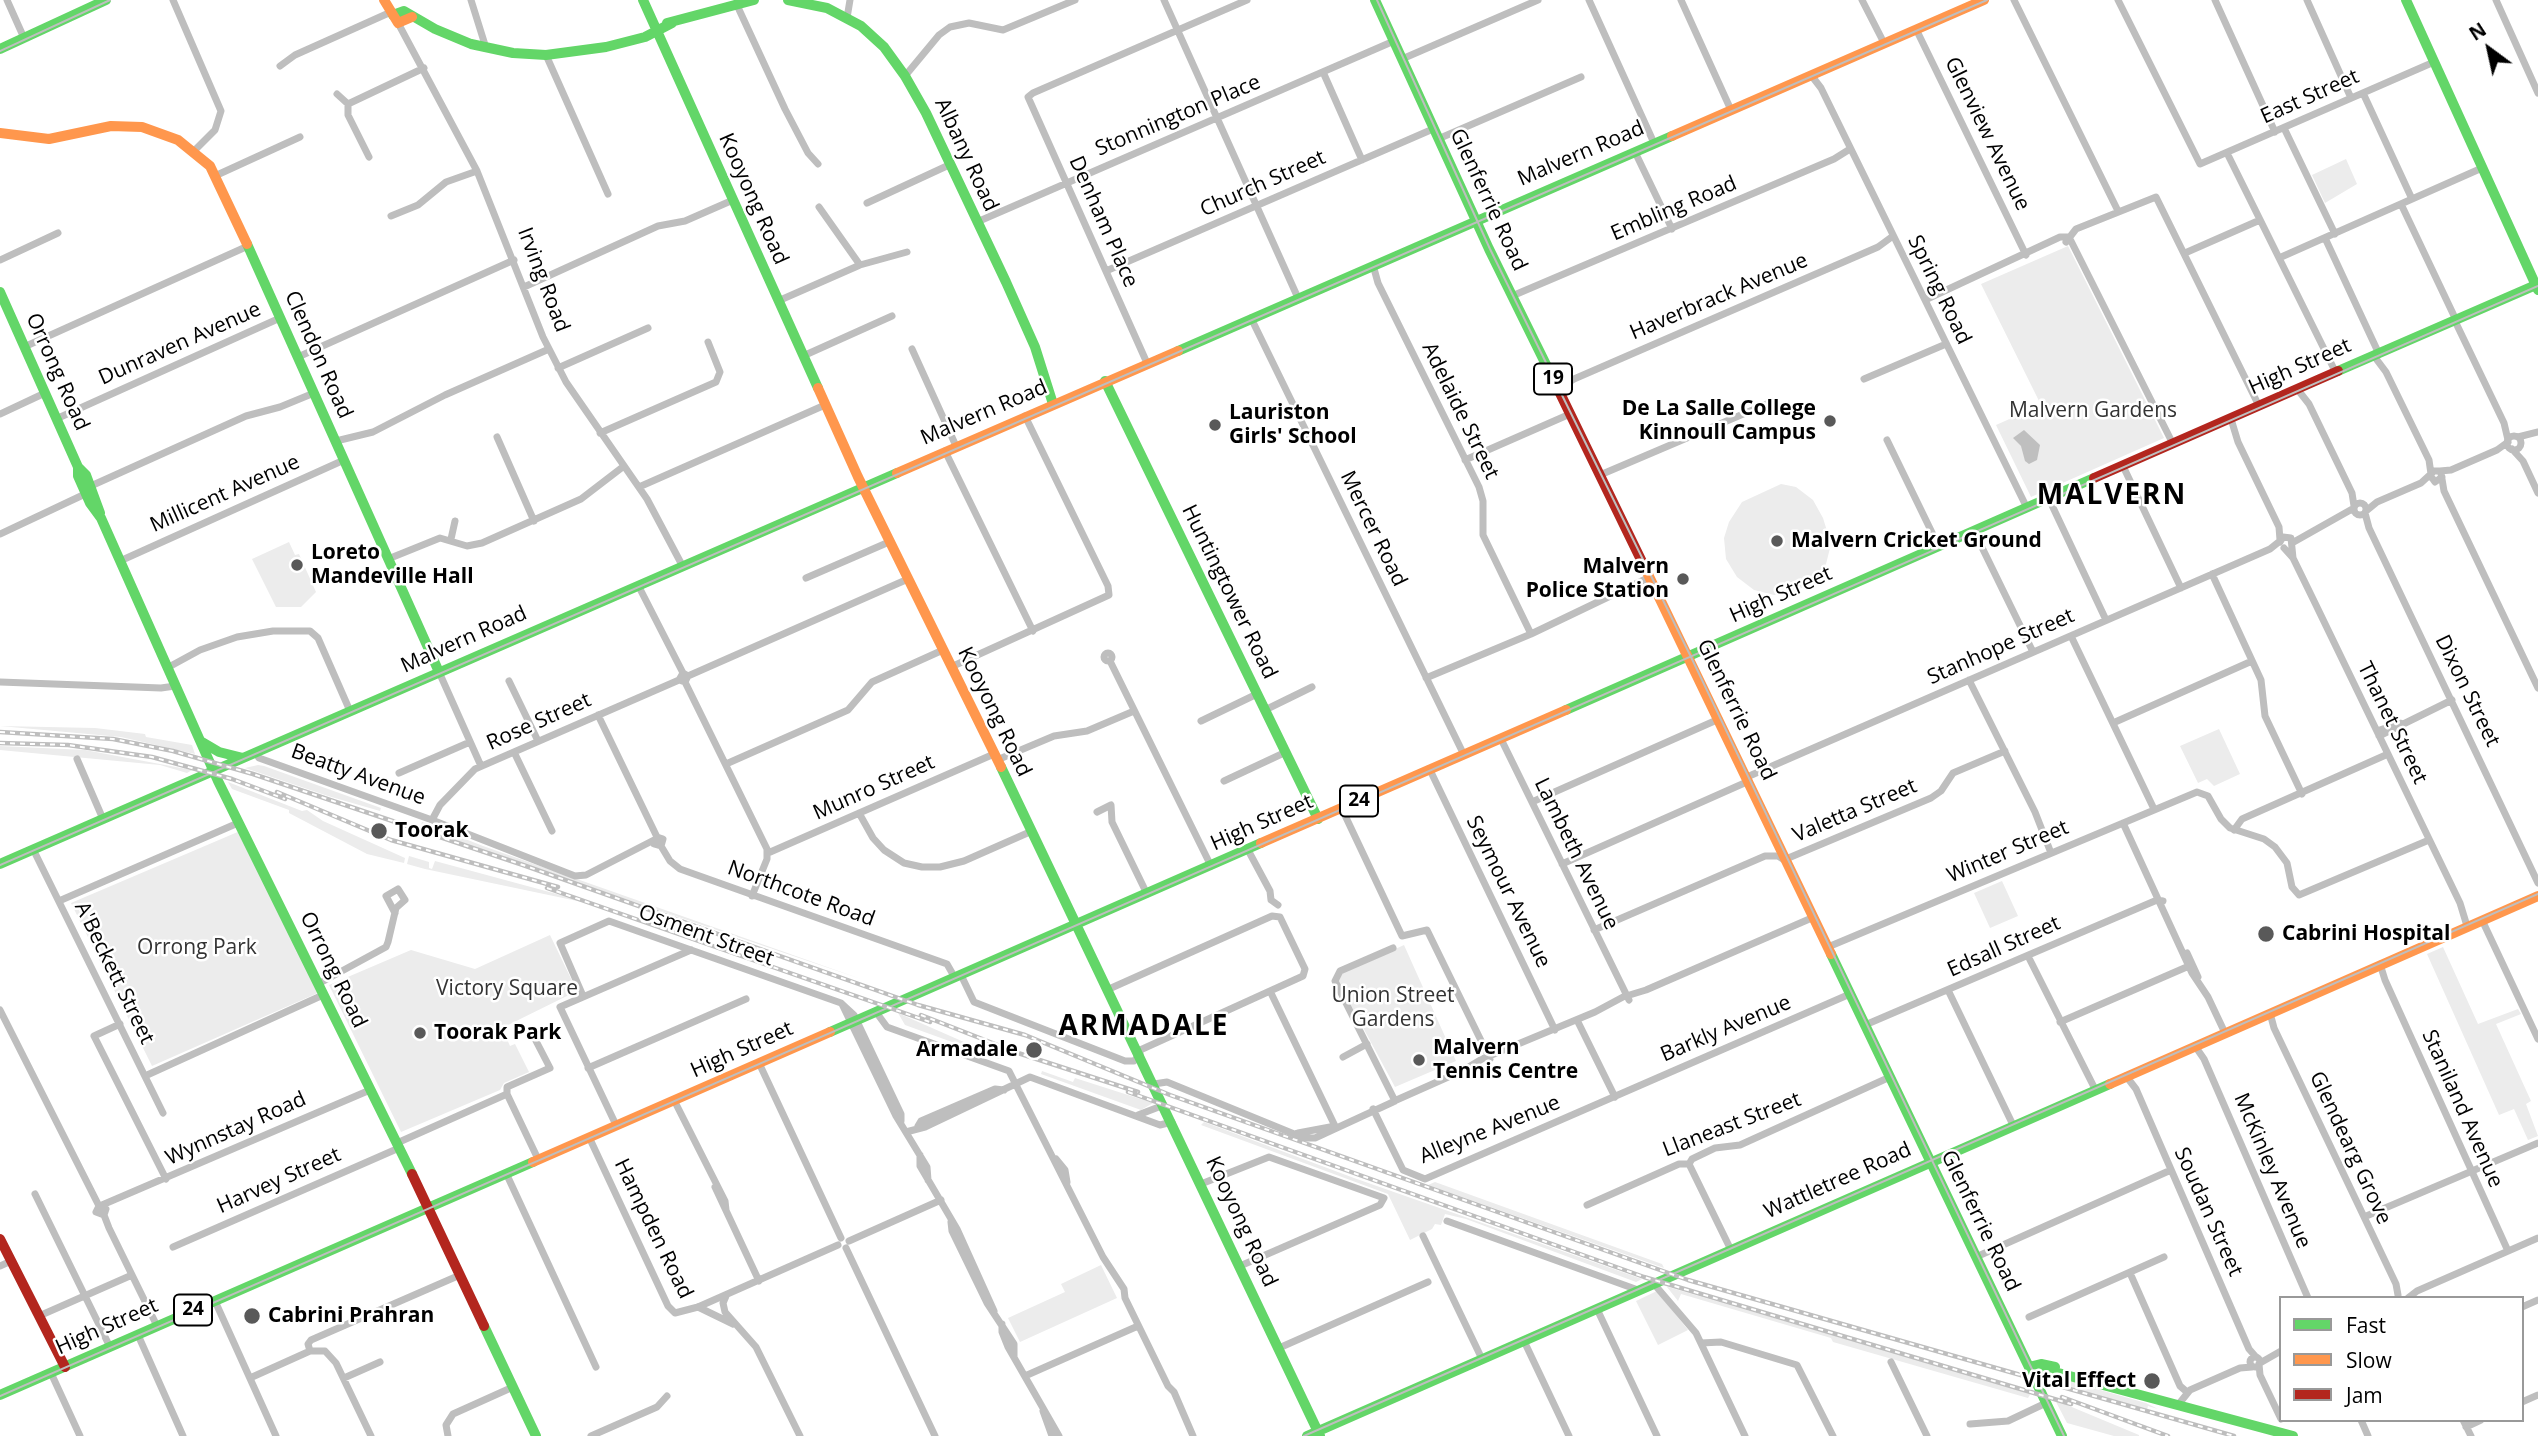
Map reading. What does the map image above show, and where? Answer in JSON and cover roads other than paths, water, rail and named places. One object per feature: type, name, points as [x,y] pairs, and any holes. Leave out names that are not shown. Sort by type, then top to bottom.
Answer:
[{"type":"main road","points":[[0,49],[106,0]]},
{"type":"main road","name":"Irving Road","points":[[384,0],[394,17]]},
{"type":"main road","name":"Kooyong Road","points":[[643,0],[863,487],[1157,1087],[1319,1434]]},
{"type":"main road","name":"Albany Road","points":[[788,0],[817,4],[847,18],[884,47],[905,76],[1016,304],[1056,403]]},
{"type":"main road","name":"Glenferrie Road","points":[[1375,0],[1476,221],[1689,656],[2062,1436]]},
{"type":"main road","name":"Malvern Road","points":[[0,864],[212,774],[230,763],[682,565],[1984,0]]},
{"type":"main road","points":[[2406,0],[2537,287]]},
{"type":"main road","points":[[394,17],[412,17],[454,38],[486,48],[546,55],[594,50],[746,1]]},
{"type":"main road","name":"Clendon Road","points":[[0,133],[50,139],[111,126],[142,127],[167,134],[194,151],[217,175],[439,672]]},
{"type":"main road","name":"High Street","points":[[0,1395],[2259,406],[2537,287]]},
{"type":"main road","name":"Orrong Road","points":[[0,292],[207,757],[212,774],[239,823],[398,1145],[536,1436]]},
{"type":"main road","name":"Huntingtower Road","points":[[1105,381],[1318,819]]},
{"type":"main road","points":[[199,739],[216,751],[243,758]]},
{"type":"main road","name":"Wattletree Road","points":[[1307,1436],[1319,1434],[1482,1359],[2538,895]]},
{"type":"main road","points":[[0,1239],[65,1367]]},
{"type":"main road","points":[[2032,1373],[2048,1370],[2183,1400],[2285,1434]]},
{"type":"street","points":[[7,0],[24,38]]},
{"type":"street","points":[[173,0],[221,111],[215,130],[194,151]]},
{"type":"street","points":[[471,0],[486,48]]},
{"type":"street","points":[[837,13],[849,0]]},
{"type":"street","points":[[847,18],[849,0]]},
{"type":"street","points":[[905,76],[939,35],[950,27],[970,23],[1003,30],[1075,0]]},
{"type":"street","points":[[1164,0],[1298,298]]},
{"type":"street","points":[[1177,30],[1247,0]]},
{"type":"street","points":[[1402,59],[1538,0]]},
{"type":"street","points":[[1589,0],[1654,143]]},
{"type":"street","points":[[1681,0],[1731,110]]},
{"type":"street","points":[[1862,0],[1882,44]]},
{"type":"street","points":[[2014,0],[2118,211]]},
{"type":"street","name":"East Street","points":[[2118,0],[2200,164],[2434,62]]},
{"type":"street","points":[[2215,0],[2275,132]]},
{"type":"street","points":[[2307,0],[2351,98]]},
{"type":"street","points":[[2496,0],[2538,93]]},
{"type":"street","points":[[746,1],[785,109],[808,153],[818,164]]},
{"type":"street","points":[[280,66],[295,54],[394,17]]},
{"type":"street","name":"Irving Road","points":[[394,17],[424,68],[477,171],[558,368],[600,433],[639,486],[682,565]]},
{"type":"street","name":"Glenview Avenue","points":[[1916,29],[2026,255]]},
{"type":"street","name":"Denham Place","points":[[1147,363],[1029,96],[1177,30]]},
{"type":"street","name":"Stonnington Place","points":[[977,222],[1394,41]]},
{"type":"street","points":[[546,55],[608,194]]},
{"type":"street","points":[[348,104],[424,68]]},
{"type":"street","points":[[1323,72],[1362,160]]},
{"type":"street","name":"Spring Road","points":[[1815,74],[2027,508]]},
{"type":"street","name":"Church Street","points":[[1106,271],[1362,160],[1581,77]]},
{"type":"street","points":[[2363,93],[2413,199]]},
{"type":"street","points":[[337,94],[348,104],[348,115],[369,157]]},
{"type":"street","points":[[2284,128],[2335,234]]},
{"type":"street","points":[[217,175],[300,137]]},
{"type":"street","name":"Embling Road","points":[[1513,298],[1852,151]]},
{"type":"street","points":[[1635,152],[1672,229]]},
{"type":"street","points":[[2227,153],[2336,373]]},
{"type":"street","points":[[867,202],[949,166]]},
{"type":"street","points":[[2279,258],[2482,168]]},
{"type":"street","points":[[391,216],[418,205],[446,182],[477,171]]},
{"type":"street","points":[[1925,300],[2055,242],[2068,240],[2076,229],[2156,197],[2259,406]]},
{"type":"street","points":[[524,287],[658,226],[685,221],[733,200]]},
{"type":"street","points":[[2401,204],[2538,493]]},
{"type":"street","points":[[820,206],[860,265]]},
{"type":"street","points":[[2185,253],[2260,220]]},
{"type":"street","points":[[0,260],[58,233]]},
{"type":"street","points":[[2325,238],[2386,372],[2538,688]]},
{"type":"street","name":"Haverbrack Avenue","points":[[1556,387],[1895,239]]},
{"type":"street","points":[[2068,240],[2075,248],[2173,444]]},
{"type":"street","points":[[24,347],[248,246]]},
{"type":"street","points":[[778,301],[860,265],[907,253]]},
{"type":"street","points":[[298,357],[514,260]]},
{"type":"street","name":"Adelaide Street","points":[[1370,266],[1482,496],[1483,535],[1531,635]]},
{"type":"street","points":[[803,356],[892,317]]},
{"type":"street","name":"Dunraven Avenue","points":[[56,419],[280,318]]},
{"type":"street","name":"Mercer Road","points":[[1251,318],[1464,755]]},
{"type":"street","points":[[558,368],[648,328]]},
{"type":"street","points":[[600,433],[716,382],[720,372],[708,342]]},
{"type":"street","points":[[1864,379],[1946,344]]},
{"type":"street","points":[[335,441],[373,432],[445,395],[549,349]]},
{"type":"street","points":[[912,349],[956,446]]},
{"type":"street","name":"Dixon Street","points":[[2302,388],[2536,873],[2538,883]]},
{"type":"street","points":[[0,414],[45,393]]},
{"type":"street","points":[[0,534],[246,416],[280,407],[314,393]]},
{"type":"street","points":[[1600,475],[1769,403]]},
{"type":"street","points":[[639,486],[825,405]]},
{"type":"street","points":[[1465,460],[1570,414]]},
{"type":"street","points":[[951,667],[1109,595],[1108,586],[1026,416]]},
{"type":"street","name":"Thanet Street","points":[[2228,420],[2460,903],[2493,940],[2538,1039]]},
{"type":"street","points":[[2286,542],[2535,434]]},
{"type":"street","points":[[497,437],[534,521]]},
{"type":"street","points":[[1887,440],[1938,547]]},
{"type":"street","points":[[945,451],[1033,631]]},
{"type":"street","name":"Millicent Avenue","points":[[120,561],[344,460]]},
{"type":"street","points":[[388,559],[433,539],[451,539],[473,546],[581,499],[624,466]]},
{"type":"street","points":[[2123,466],[2181,588]]},
{"type":"street","points":[[2049,499],[2106,620]]},
{"type":"street","points":[[451,539],[455,521]]},
{"type":"street","points":[[1974,531],[2033,652]]},
{"type":"street","points":[[806,578],[890,542]]},
{"type":"street","name":"Stanhope Street","points":[[1562,864],[1971,679],[2286,542]]},
{"type":"street","points":[[2212,574],[2264,689],[2265,716],[2302,794]]},
{"type":"street","points":[[1427,680],[1531,635],[1650,577]]},
{"type":"street","name":"Rose Street","points":[[432,820],[440,805],[472,771],[481,766],[908,579]]},
{"type":"street","points":[[638,585],[768,853],[752,896]]},
{"type":"street","points":[[167,667],[200,650],[237,637],[273,631],[310,632],[318,638],[350,711]]},
{"type":"street","points":[[2071,636],[2154,809]]},
{"type":"street","points":[[726,764],[848,710],[872,682],[943,650]]},
{"type":"street","points":[[1110,661],[1211,866]]},
{"type":"street","points":[[2113,723],[2252,661]]},
{"type":"street","name":"Clendon Road","points":[[439,672],[481,766]]},
{"type":"street","points":[[1971,679],[2053,852]]},
{"type":"street","points":[[509,681],[538,741]]},
{"type":"street","points":[[0,682],[161,688],[175,686]]},
{"type":"street","points":[[1265,710],[1312,687]]},
{"type":"street","points":[[1201,721],[1257,694]]},
{"type":"street","points":[[2378,733],[2452,700]]},
{"type":"street","name":"Munro Street","points":[[768,853],[995,757],[1054,736],[1087,731],[1134,711]]},
{"type":"street","name":"Northcote Road","points":[[598,715],[657,842],[677,867],[940,962],[974,1002],[1125,1061],[1134,1061],[1139,1052]]},
{"type":"street","points":[[1532,802],[1719,719]]},
{"type":"street","name":"Lambeth Avenue","points":[[1501,739],[1626,998]]},
{"type":"street","points":[[399,773],[470,742]]},
{"type":"street","name":"Valetta Street","points":[[1787,862],[1931,798],[1941,791],[1953,773],[2005,751]]},
{"type":"street","name":"Beatty Avenue","points":[[255,752],[259,758],[570,872],[589,872],[657,842]]},
{"type":"street","points":[[514,752],[552,831]]},
{"type":"street","points":[[1224,781],[1286,752]]},
{"type":"street","points":[[2389,756],[2240,821],[2234,830],[2264,839],[2275,847],[2287,863],[2297,893],[2304,895],[2429,840]]},
{"type":"street","points":[[77,759],[103,819]]},
{"type":"street","name":"Seymour Avenue","points":[[1430,770],[1555,1030]]},
{"type":"street","name":"Winter Street","points":[[1828,947],[2193,793],[2203,792],[2221,819],[2234,830]]},
{"type":"street","points":[[1342,808],[1402,936],[1427,930],[1490,1057]]},
{"type":"street","points":[[859,813],[873,838],[884,850],[904,863],[922,867],[940,867],[964,861],[1032,831]]},
{"type":"street","points":[[2242,833],[2249,817]]},
{"type":"street","points":[[1112,822],[1147,894]]},
{"type":"street","points":[[59,901],[239,823]]},
{"type":"street","points":[[2123,823],[2193,964],[2198,981]]},
{"type":"street","points":[[1762,858],[1773,846],[1774,834]]},
{"type":"street","name":"A'Beckett Street","points":[[33,849],[163,1113]]},
{"type":"street","points":[[1248,850],[1270,891],[1271,900],[1278,905]]},
{"type":"street","points":[[1594,930],[1762,858],[1778,856],[1787,862]]},
{"type":"street","name":"Edsall Street","points":[[1865,1025],[2160,900]]},
{"type":"street","points":[[318,984],[385,948],[395,908]]},
{"type":"street","points":[[1109,989],[1278,915],[1305,969],[1300,977],[1139,1052]]},
{"type":"street","points":[[1157,1087],[1164,1082],[1296,1133],[1335,1126],[1814,917]]},
{"type":"street","name":"Osment Street","points":[[583,996],[560,943],[610,920],[842,1003],[906,1132],[928,1169],[928,1180],[967,1248],[994,1311],[1015,1346],[1014,1356],[1043,1411]]},
{"type":"street","points":[[1393,948],[1340,971],[1336,976],[1336,985],[1394,1101]]},
{"type":"street","points":[[616,1125],[560,1009],[563,1004],[691,950]]},
{"type":"street","points":[[2184,950],[2189,966],[2223,1033]]},
{"type":"street","points":[[2028,956],[2093,1090]]},
{"type":"street","points":[[2060,1022],[2189,966]]},
{"type":"street","name":"Staniland Avenue","points":[[2378,966],[2508,1251]]},
{"type":"street","points":[[1948,990],[2012,1125]]},
{"type":"street","points":[[1270,991],[1335,1126]]},
{"type":"street","name":"Barkly Avenue","points":[[1615,1097],[1850,994]]},
{"type":"street","points":[[145,1076],[323,995]]},
{"type":"street","points":[[588,1068],[746,999]]},
{"type":"street","points":[[0,1010],[103,1209],[157,1326]]},
{"type":"street","points":[[882,1010],[884,1025],[1007,1069],[1054,1156],[1065,1170],[1067,1183],[1103,1257],[1125,1293],[1168,1386],[1174,1392],[1192,1436]]},
{"type":"street","name":"Glendearg Grove","points":[[2267,1014],[2401,1296]]},
{"type":"street","points":[[1577,1020],[1615,1097]]},
{"type":"street","points":[[120,1024],[94,1036],[166,1179]]},
{"type":"street","name":"Harvey Street","points":[[173,1247],[507,1094],[507,1087],[550,1068],[535,1039]]},
{"type":"street","points":[[1343,1057],[1367,1044]]},
{"type":"street","name":"McKinley Avenue","points":[[2198,1045],[2307,1296]]},
{"type":"street","points":[[760,1063],[935,1436]]},
{"type":"street","name":"Soudan Street","points":[[2129,1074],[2255,1362]]},
{"type":"street","name":"Llaneast Street","points":[[1587,1205],[1679,1164],[1689,1164],[1692,1159],[1715,1148],[1740,1145],[1890,1077]]},
{"type":"street","points":[[906,1132],[918,1126],[925,1127],[975,1101],[1017,1084],[1039,1080],[1160,1125],[1172,1122]]},
{"type":"street","name":"Wynnstay Road","points":[[103,1209],[370,1090]]},
{"type":"street","points":[[507,1094],[538,1159]]},
{"type":"street","name":"Alleyne Avenue","points":[[1375,1108],[1403,1170],[1423,1179],[1615,1097]]},
{"type":"street","points":[[674,1100],[714,1184],[716,1195],[726,1210],[759,1281]]},
{"type":"street","points":[[1133,1114],[1145,1115],[1164,1106]]},
{"type":"street","name":"Hampden Road","points":[[589,1137],[670,1309],[680,1314],[698,1307],[737,1326]]},
{"type":"street","points":[[2365,1219],[2538,1143]]},
{"type":"street","points":[[1202,1184],[1269,1157],[1382,1196],[1384,1200],[1381,1204],[1240,1266]]},
{"type":"street","points":[[1689,1164],[1731,1250]]},
{"type":"street","points":[[1976,1257],[2171,1170]]},
{"type":"street","points":[[506,1173],[596,1367]]},
{"type":"street","points":[[35,1194],[110,1347]]},
{"type":"street","points":[[698,1307],[941,1200]]},
{"type":"street","points":[[1447,1221],[1639,1290]]},
{"type":"street","points":[[1423,1236],[1482,1359]]},
{"type":"street","points":[[2401,1296],[2538,1238]]},
{"type":"street","points":[[2029,1318],[2164,1257]]},
{"type":"street","points":[[0,1266],[11,1261]]},
{"type":"street","points":[[2130,1273],[2180,1386],[2183,1400],[2241,1368],[2279,1352]]},
{"type":"street","points":[[39,1316],[132,1275]]},
{"type":"street","points":[[310,1351],[308,1344],[311,1340],[460,1275]]},
{"type":"street","points":[[1279,1348],[1428,1282]]},
{"type":"street","points":[[1654,1283],[1692,1327],[1745,1436]]},
{"type":"street","name":"Hampden Road","points":[[726,1295],[724,1310],[756,1347],[800,1436]]},
{"type":"street","points":[[215,1301],[276,1436]]},
{"type":"street","points":[[1597,1309],[1657,1436]]},
{"type":"street","points":[[1025,1376],[1138,1326]]},
{"type":"street","points":[[138,1335],[183,1436]]},
{"type":"street","points":[[1524,1341],[1569,1436]]},
{"type":"street","points":[[1701,1343],[1721,1342],[1797,1365],[1833,1436]]},
{"type":"street","points":[[250,1378],[310,1351],[318,1350],[330,1354],[371,1436]]},
{"type":"street","points":[[344,1378],[380,1362]]},
{"type":"street","points":[[1891,1362],[1927,1436]]},
{"type":"street","points":[[2255,1362],[2279,1416]]},
{"type":"street","points":[[243,1363],[252,1369],[267,1370]]},
{"type":"street","points":[[51,1373],[80,1436]]},
{"type":"street","points":[[448,1436],[446,1424],[453,1414],[513,1387]]},
{"type":"street","points":[[591,1436],[658,1406],[667,1396]]},
{"type":"street","points":[[1970,1424],[2008,1421],[2045,1400]]},
{"type":"street","points":[[658,1406],[661,1416]]},
{"type":"street","points":[[1043,1411],[1052,1436]]},
{"type":"street","points":[[1043,1411],[1059,1436]]},
{"type":"street","points":[[2465,1424],[2470,1436]]},
{"type":"tram line","points":[[0,51],[110,0]]},
{"type":"tram line","points":[[1377,0],[1490,249],[1691,657],[2064,1436]]},
{"type":"tram line","points":[[0,865],[1987,0]]},
{"type":"tram line","points":[[0,1396],[2538,286]]},
{"type":"tram line","points":[[1304,1436],[2538,894]]},
{"type":"railway","points":[[0,732],[113,739],[173,751],[253,774],[523,865],[918,1005],[1025,1035],[1170,1095],[1688,1280],[2234,1436]]},
{"type":"railway","points":[[0,743],[68,745],[152,757],[232,779],[285,799]]},
{"type":"railway","points":[[277,792],[391,840],[558,887]]},
{"type":"railway","points":[[547,888],[930,1022]]},
{"type":"railway","points":[[921,1015],[1018,1053],[1138,1092]]},
{"type":"railway","points":[[1128,1092],[1644,1277],[2071,1404]]},
{"type":"railway","points":[[2062,1397],[2168,1436]]},
{"type":"place","name":"De La Salle College Kinnoull Campus","points":[[1830,421]]},
{"type":"place","name":"Lauriston Girls' School","points":[[1215,425]]},
{"type":"place","name":"Malvern Cricket Ground","points":[[1777,541]]},
{"type":"place","name":"Loreto Mandeville Hall","points":[[297,565]]},
{"type":"place","name":"Malvern Police Station","points":[[1683,579]]},
{"type":"place","name":"Toorak","points":[[379,831]]},
{"type":"place","name":"Cabrini Hospital","points":[[2266,934]]},
{"type":"place","name":"Toorak Park","points":[[420,1033]]},
{"type":"place","name":"Armadale","points":[[1034,1050]]},
{"type":"place","name":"Malvern Tennis Centre","points":[[1419,1060]]},
{"type":"place","name":"Cabrini Prahran","points":[[252,1316]]},
{"type":"place","name":"Vital Effect","points":[[2152,1381]]},
{"type":"district","name":"MALVERN","points":[[2112,496]]},
{"type":"district","name":"ARMADALE","points":[[1144,1027]]},
{"type":"park label","name":"Malvern Gardens","points":[[2093,411]]},
{"type":"park label","name":"Orrong Park","points":[[197,948]]},
{"type":"park label","name":"Victory Square","points":[[507,989]]},
{"type":"park label","name":"Union Street Gardens","points":[[1393,1008]]}]
